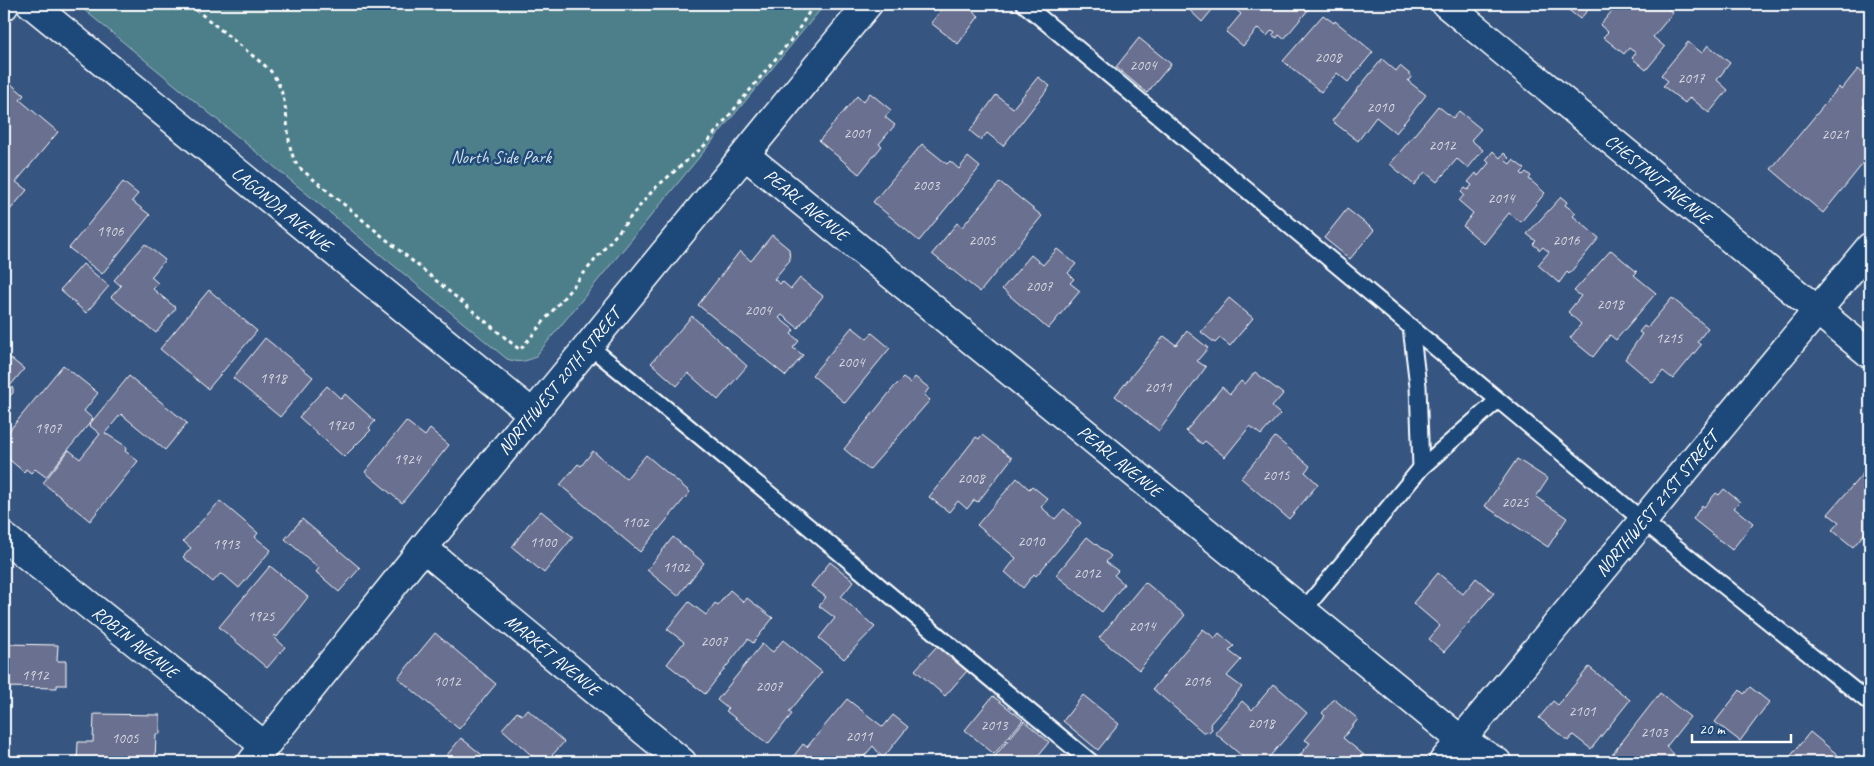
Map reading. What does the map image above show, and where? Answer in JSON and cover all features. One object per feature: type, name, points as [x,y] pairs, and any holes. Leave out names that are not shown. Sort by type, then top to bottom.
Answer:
[{"type":"street","name":"LAGONDA AVENUE","points":[[31,4],[533,414]]},
{"type":"street","name":"NORTHWEST 20TH STREET","points":[[258,754],[423,548],[868,4]]},
{"type":"street","name":"CHESTNUT AVENUE","points":[[1446,4],[1870,354]]},
{"type":"street","name":"PEARL AVENUE","points":[[745,155],[1461,740],[1497,762]]},
{"type":"street","name":"NORTHWEST 21ST STREET","points":[[1443,762],[1870,247]]},
{"type":"street","name":"ROBIN AVENUE","points":[[4,537],[258,754]]},
{"type":"street","name":"MARKET AVENUE","points":[[423,548],[682,762]]},
{"type":"lane","points":[[1024,4],[1642,520],[1870,703]]},
{"type":"lane","points":[[1411,328],[1418,386],[1421,468]]},
{"type":"lane","points":[[589,346],[699,434],[916,619],[1091,762]]},
{"type":"lane","points":[[1303,611],[1421,468],[1498,400]]},
{"type":"path","points":[[190,4],[269,69],[277,78],[286,103],[294,162],[520,350],[654,189],[705,145],[795,35],[814,4]]},
{"type":"green space","name":"North Side Park","points":[[77,4],[825,4],[535,357],[525,361],[515,361],[507,359]]},
{"type":"building","points":[[946,4],[964,4],[979,16],[958,44],[931,23]]},
{"type":"building","points":[[1183,4],[1217,4],[1202,22]]},
{"type":"building","points":[[1231,4],[1313,4],[1284,39],[1279,35],[1277,38],[1272,35],[1275,32],[1272,30],[1267,36],[1258,28],[1243,46],[1226,32],[1241,14]]},
{"type":"building","points":[[1561,4],[1593,4],[1580,19]]},
{"type":"building","points":[[1618,4],[1662,4],[1673,13],[1653,37],[1665,47],[1646,70],[1632,58],[1636,53],[1629,48],[1624,54],[1603,37],[1608,32],[1600,25]]},
{"type":"building","points":[[1323,15],[1334,23],[1335,21],[1373,52],[1348,82],[1337,73],[1321,92],[1283,61]]},
{"type":"building","points":[[1139,38],[1171,64],[1147,93],[1116,67]]},
{"type":"building","points":[[1688,42],[1702,53],[1708,45],[1730,63],[1717,80],[1728,90],[1709,113],[1690,97],[1685,103],[1663,86],[1668,81],[1661,75]]},
{"type":"building","points":[[1382,59],[1396,71],[1400,66],[1412,76],[1408,81],[1426,95],[1396,133],[1376,117],[1358,141],[1332,121]]},
{"type":"building","points":[[1858,69],[1870,79],[1870,98],[1863,107],[1870,113],[1870,155],[1823,213],[1771,169],[1839,87],[1841,90]]},
{"type":"building","points":[[1038,77],[1050,86],[1003,146],[987,133],[981,140],[970,131],[996,95],[1013,108]]},
{"type":"building","points":[[4,78],[24,95],[20,100],[58,132],[16,182],[27,190],[4,217]]},
{"type":"building","points":[[870,93],[891,110],[885,117],[895,125],[879,144],[882,146],[859,174],[819,141],[857,96],[863,102]]},
{"type":"building","points":[[1438,106],[1453,118],[1459,111],[1481,129],[1471,140],[1483,150],[1468,168],[1457,159],[1437,182],[1425,172],[1414,185],[1390,164]]},
{"type":"building","points":[[922,144],[947,164],[950,161],[959,169],[968,157],[980,167],[919,241],[873,202]]},
{"type":"building","points":[[1493,151],[1500,158],[1504,153],[1509,158],[1506,161],[1510,164],[1513,160],[1525,169],[1521,173],[1523,175],[1526,172],[1531,176],[1529,179],[1545,193],[1521,222],[1509,213],[1484,244],[1463,226],[1473,213],[1459,201],[1464,195],[1461,192],[1465,188],[1468,190],[1472,185],[1468,182],[1476,173],[1478,176],[1489,163],[1486,160]]},
{"type":"building","points":[[123,182],[138,194],[132,201],[150,215],[102,274],[69,248]]},
{"type":"building","points":[[1000,182],[1042,216],[980,292],[932,254],[957,223],[962,227]]},
{"type":"building","points":[[1561,197],[1567,202],[1565,205],[1576,213],[1573,216],[1599,238],[1559,283],[1538,265],[1549,252],[1543,247],[1540,250],[1533,244],[1536,241],[1527,234]]},
{"type":"building","points":[[1347,209],[1374,230],[1350,259],[1324,238]]},
{"type":"building","points":[[772,235],[789,249],[790,260],[774,279],[780,284],[782,281],[791,289],[800,278],[823,296],[798,328],[782,315],[779,318],[794,330],[791,334],[799,341],[793,348],[803,355],[786,376],[698,305],[740,251],[751,261]]},
{"type":"building","points":[[145,244],[165,260],[151,277],[158,283],[153,289],[176,308],[156,333],[111,297],[121,286],[114,280]]},
{"type":"building","points":[[1057,249],[1076,264],[1068,273],[1074,279],[1070,283],[1080,291],[1048,329],[1002,289],[1031,255],[1043,265]]},
{"type":"building","points":[[1611,250],[1637,272],[1634,275],[1656,293],[1616,340],[1610,335],[1593,357],[1570,338],[1581,324],[1568,312],[1581,296],[1574,291]]},
{"type":"building","points":[[83,264],[109,286],[86,313],[60,290]]},
{"type":"building","points":[[209,290],[257,331],[208,389],[160,349]]},
{"type":"building","points":[[1229,298],[1253,318],[1230,346],[1220,338],[1215,343],[1201,332]]},
{"type":"building","points":[[1672,298],[1708,328],[1697,342],[1701,345],[1673,379],[1663,371],[1653,383],[1625,359],[1642,334],[1639,332],[1644,326],[1647,328]]},
{"type":"building","points":[[692,316],[747,366],[718,400],[688,373],[677,386],[651,363]]},
{"type":"building","points":[[852,327],[867,339],[872,333],[890,348],[845,403],[812,375]]},
{"type":"building","points":[[1187,331],[1208,348],[1197,361],[1206,367],[1159,431],[1115,396],[1164,336],[1176,345]]},
{"type":"building","points":[[265,338],[313,377],[280,417],[233,378]]},
{"type":"building","points":[[4,353],[24,369],[10,386],[13,388],[13,393],[4,401]]},
{"type":"building","points":[[63,365],[98,393],[84,411],[93,419],[46,477],[35,469],[31,473],[26,469],[24,472],[4,455],[4,437]]},
{"type":"building","points":[[1255,372],[1283,394],[1272,407],[1280,414],[1261,435],[1250,426],[1225,457],[1205,441],[1202,444],[1186,431],[1222,387],[1230,394],[1241,381],[1245,384]]},
{"type":"building","points":[[129,376],[187,423],[165,450],[121,414],[105,433],[127,447],[125,451],[138,461],[90,521],[43,483],[69,450],[80,459],[100,434],[89,425]]},
{"type":"building","points":[[915,377],[929,388],[924,395],[930,400],[869,470],[844,449],[894,387],[903,378],[910,383]]},
{"type":"building","points":[[327,386],[341,399],[345,394],[375,421],[369,428],[371,430],[344,457],[299,417]]},
{"type":"building","points":[[406,421],[425,436],[430,429],[449,445],[402,503],[365,472]]},
{"type":"building","points":[[982,435],[1012,458],[978,502],[974,500],[967,509],[958,501],[949,512],[929,497],[976,437],[979,439]]},
{"type":"building","points":[[1275,437],[1310,466],[1305,472],[1318,484],[1289,519],[1241,478]]},
{"type":"building","points":[[593,451],[626,479],[646,455],[690,492],[640,552],[560,485],[578,464],[581,466]]},
{"type":"building","points":[[1517,459],[1548,479],[1536,497],[1567,518],[1548,547],[1485,506]]},
{"type":"building","points":[[1865,471],[1870,476],[1870,527],[1853,547],[1832,530],[1839,522],[1828,514]]},
{"type":"building","points":[[1017,478],[1029,489],[1032,486],[1048,499],[1041,507],[1055,519],[1064,509],[1081,523],[1036,576],[1034,574],[1023,588],[1005,572],[1016,558],[977,525]]},
{"type":"building","points":[[1724,489],[1740,502],[1734,508],[1753,523],[1732,550],[1693,519],[1702,505],[1704,507],[1716,493],[1719,495]]},
{"type":"building","points":[[220,501],[258,533],[255,537],[271,550],[239,588],[224,575],[220,574],[213,582],[183,557],[191,548],[183,541]]},
{"type":"building","points":[[541,511],[573,537],[544,573],[512,547]]},
{"type":"building","points":[[302,519],[360,568],[339,592],[316,572],[319,568],[285,539]]},
{"type":"building","points":[[673,537],[704,563],[678,596],[647,570]]},
{"type":"building","points":[[1087,537],[1111,556],[1106,562],[1118,571],[1114,575],[1124,584],[1102,612],[1056,575]]},
{"type":"building","points":[[830,562],[854,581],[841,597],[875,627],[844,659],[819,638],[835,618],[819,606],[826,597],[811,586]]},
{"type":"building","points":[[270,566],[308,597],[277,637],[275,635],[274,637],[285,647],[267,668],[219,627]]},
{"type":"building","points":[[1438,573],[1463,594],[1476,578],[1494,593],[1444,652],[1429,639],[1440,626],[1413,603]]},
{"type":"building","points":[[1145,582],[1185,615],[1139,670],[1099,638]]},
{"type":"building","points":[[730,590],[744,602],[747,598],[773,618],[753,643],[748,639],[705,694],[667,664],[684,642],[667,629],[689,602],[706,615],[715,603],[718,605]]},
{"type":"building","points":[[1203,629],[1215,638],[1219,633],[1234,646],[1229,651],[1241,660],[1227,676],[1242,687],[1210,724],[1212,729],[1208,733],[1205,731],[1204,733],[1153,689]]},
{"type":"building","points":[[435,633],[496,684],[459,729],[398,678]]},
{"type":"building","points":[[783,640],[822,672],[789,712],[792,714],[768,744],[726,711],[728,709],[717,700],[762,644],[773,652]]},
{"type":"building","points":[[5,644],[58,645],[57,661],[66,661],[66,685],[57,685],[57,688],[4,687]]},
{"type":"building","points":[[938,645],[967,671],[945,696],[915,670]]},
{"type":"building","points":[[1589,667],[1630,700],[1591,749],[1573,735],[1568,741],[1539,718],[1553,701],[1558,705]]},
{"type":"building","points":[[1274,684],[1307,713],[1265,762],[1249,762],[1215,733],[1242,701],[1252,710]]},
{"type":"building","points":[[1750,687],[1769,702],[1740,741],[1715,722],[1740,690],[1744,694]]},
{"type":"building","points":[[1660,693],[1690,717],[1666,747],[1674,754],[1667,762],[1608,762],[1607,761]]},
{"type":"building","points":[[1083,695],[1119,724],[1098,750],[1063,721]]},
{"type":"building","points":[[993,696],[1023,720],[994,754],[965,730]]},
{"type":"building","points":[[847,699],[883,727],[893,715],[908,727],[883,758],[873,746],[859,762],[789,762],[803,744],[807,747]]},
{"type":"building","points":[[1334,699],[1358,719],[1343,738],[1364,755],[1358,762],[1294,762],[1310,743],[1305,740],[1325,716],[1322,713]]},
{"type":"building","points":[[527,709],[564,742],[546,762],[539,762],[502,729],[517,712],[522,715]]},
{"type":"building","points":[[94,714],[160,715],[160,734],[156,734],[155,762],[77,761],[78,742],[93,742]]},
{"type":"building","points":[[1024,721],[1049,742],[1033,762],[990,762]]},
{"type":"building","points":[[1810,732],[1838,755],[1832,762],[1795,762],[1789,758]]},
{"type":"building","points":[[461,738],[491,762],[442,761]]}]
